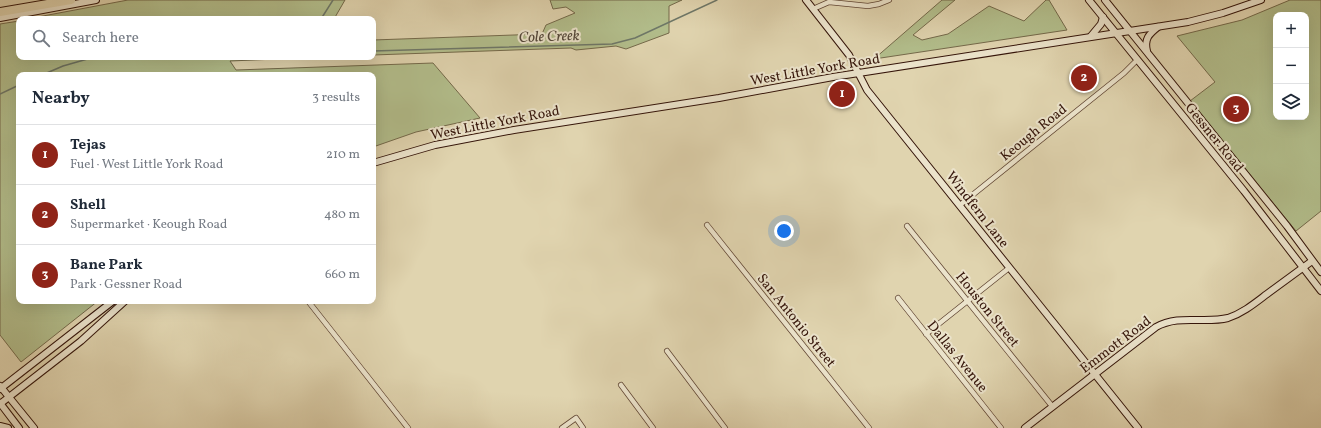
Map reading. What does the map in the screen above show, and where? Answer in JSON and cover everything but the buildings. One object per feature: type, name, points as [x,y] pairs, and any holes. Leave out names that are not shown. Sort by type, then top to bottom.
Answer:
[{"type":"highway","points":[[0,12],[71,0]]},
{"type":"main road","points":[[0,18],[96,0]]},
{"type":"main road","name":"Windfern Lane","points":[[806,0],[849,55],[867,90],[960,204],[1009,268],[1138,428]]},
{"type":"main road","name":"Gessner Road","points":[[1089,0],[1184,119],[1244,191],[1321,291]]},
{"type":"main road","name":"Gessner Road","points":[[1105,0],[1253,183],[1321,272]]},
{"type":"main road","name":"West Little York Road","points":[[376,162],[435,145],[480,136],[719,98],[859,73],[1129,30],[1159,27],[1223,13],[1256,1]]},
{"type":"main road","points":[[1091,36],[1102,22],[1102,17]]},
{"type":"main road","points":[[1147,52],[1146,39],[1159,27]]},
{"type":"main road","points":[[1184,119],[1194,111]]},
{"type":"main road","points":[[1244,191],[1253,183]]},
{"type":"main road","points":[[1277,233],[1287,226]]},
{"type":"main road","name":"Emmott Road","points":[[1025,428],[1159,325],[1176,320],[1214,320],[1236,315],[1312,261]]},
{"type":"main road","points":[[34,428],[1,387],[109,304]]},
{"type":"main road","points":[[19,428],[0,404],[81,341],[122,304]]},
{"type":"main road","points":[[0,426],[8,428]]},
{"type":"street","points":[[813,9],[829,2],[868,6],[889,0]]},
{"type":"street","name":"Keough Road","points":[[960,204],[1124,73],[1137,60]]},
{"type":"street","name":"San Antonio Street","points":[[707,225],[869,428]]},
{"type":"street","name":"Houston Street","points":[[907,226],[1052,406]]},
{"type":"street","points":[[926,334],[1009,268]]},
{"type":"street","name":"Dallas Avenue","points":[[898,298],[1002,428]]},
{"type":"street","points":[[310,304],[408,428]]},
{"type":"street","points":[[667,351],[726,428]]},
{"type":"street","points":[[621,385],[653,428]]},
{"type":"street","points":[[562,428],[576,418],[583,428]]},
{"type":"green space","points":[[128,0],[345,0],[336,16],[43,16]]},
{"type":"green space","points":[[550,0],[682,0],[669,6],[669,33],[626,49],[616,46],[576,50],[571,48],[376,55],[376,40],[542,34],[546,25],[575,13],[566,7],[553,9]]},
{"type":"green space","points":[[942,0],[955,0],[913,35],[922,40],[948,34],[989,6],[1024,21],[1046,0],[1049,0],[1067,30],[874,59]]},
{"type":"green space","points":[[1290,0],[1321,0],[1321,211],[1296,231],[1190,101],[1215,82],[1177,36],[1242,20]]},
{"type":"green space","points":[[16,21],[16,60],[254,60],[230,61],[236,70],[433,63],[480,118],[416,132],[376,146],[376,72],[16,72],[16,304],[94,304],[21,362],[0,335],[0,24]]},
{"type":"waterway","points":[[323,16],[333,0]]},
{"type":"waterway","name":"Cole Creek","points":[[376,51],[612,44],[635,38],[717,0]]},
{"type":"waterway","name":"Cole Creek","points":[[49,72],[84,60]]},
{"type":"waterway","name":"Cole Creek","points":[[0,94],[16,86]]},
{"type":"place","name":"Shell","points":[[1084,78]]},
{"type":"place","name":"Tejas","points":[[842,94]]},
{"type":"place","name":"Bane Park","points":[[1236,109]]}]
